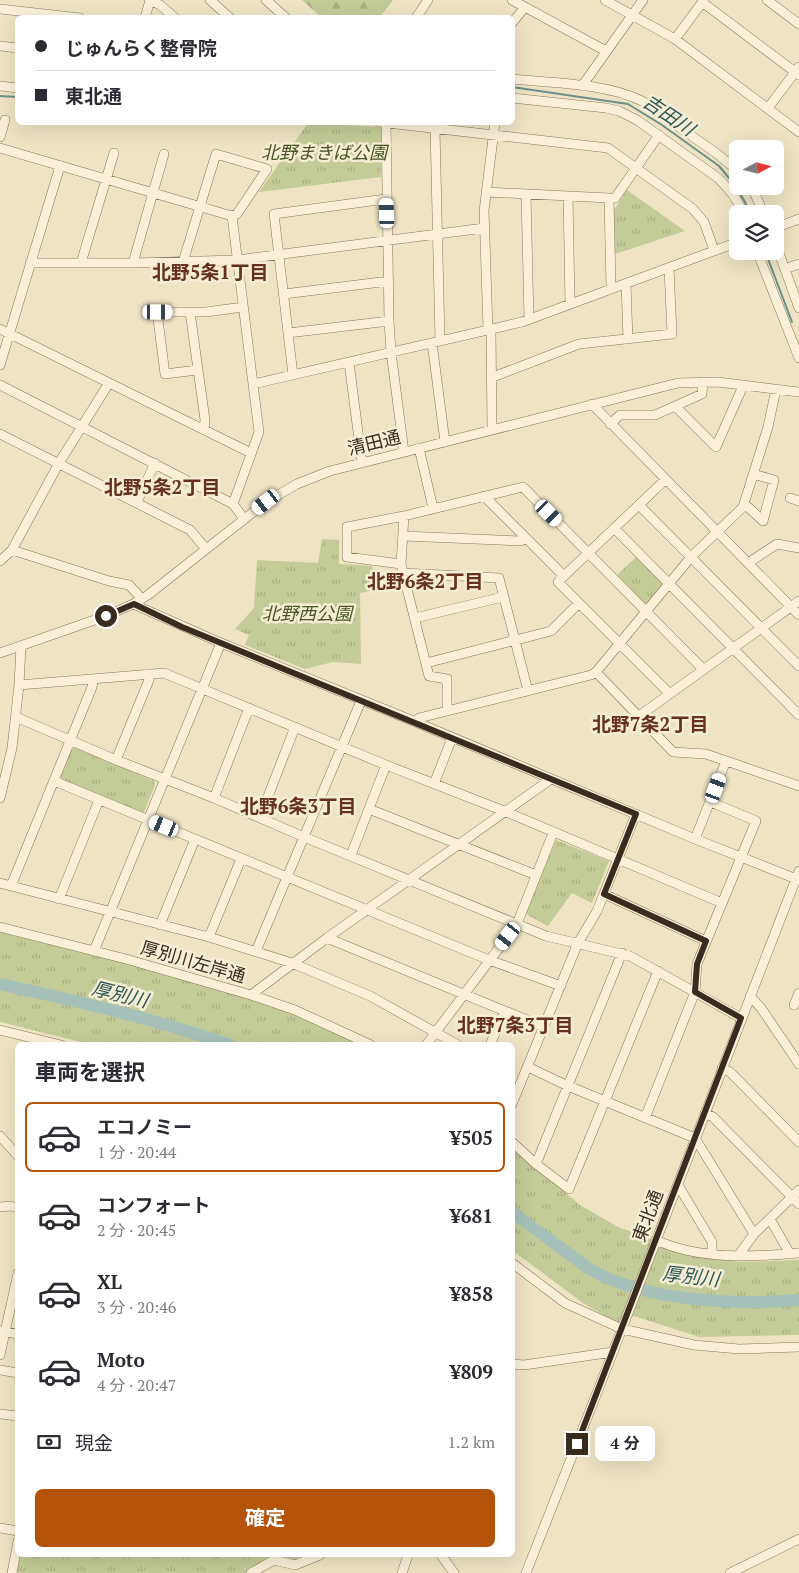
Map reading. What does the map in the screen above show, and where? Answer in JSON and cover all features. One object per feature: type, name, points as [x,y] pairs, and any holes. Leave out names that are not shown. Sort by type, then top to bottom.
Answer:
[{"type":"street","points":[[146,15],[150,0],[160,5],[171,15]]},
{"type":"street","points":[[210,0],[227,15]]},
{"type":"street","points":[[266,0],[283,15]]},
{"type":"street","points":[[418,15],[428,0]]},
{"type":"street","points":[[512,0],[606,51]]},
{"type":"street","points":[[605,0],[675,40],[799,132]]},
{"type":"street","points":[[582,86],[643,0]]},
{"type":"street","points":[[767,0],[799,24]]},
{"type":"street","points":[[675,40],[703,1],[798,71],[768,108]]},
{"type":"street","points":[[515,19],[524,7]]},
{"type":"street","points":[[0,9],[53,15]]},
{"type":"street","points":[[0,46],[15,48]]},
{"type":"street","points":[[515,78],[621,92],[642,101],[729,164]]},
{"type":"street","points":[[0,86],[15,88]]},
{"type":"street","points":[[515,98],[619,111],[637,120],[718,178],[729,189],[740,205]]},
{"type":"street","points":[[0,137],[4,120]]},
{"type":"street","points":[[386,125],[389,321],[391,352],[404,452]]},
{"type":"street","points":[[402,125],[608,148],[699,215],[704,222],[714,250]]},
{"type":"street","points":[[492,430],[493,377],[484,228],[486,192],[495,125]]},
{"type":"street","points":[[435,129],[438,234],[436,342],[444,442]]},
{"type":"street","points":[[486,192],[615,198],[659,135]]},
{"type":"street","points":[[0,148],[152,193],[200,207],[232,216],[237,214],[267,169],[216,154],[200,207],[183,262]]},
{"type":"street","points":[[80,263],[114,152]]},
{"type":"street","points":[[133,263],[164,154]]},
{"type":"street","points":[[0,365],[60,166]]},
{"type":"street","points":[[526,194],[529,319]]},
{"type":"street","points":[[568,196],[570,304]]},
{"type":"street","points":[[609,198],[611,288]]},
{"type":"street","points":[[293,375],[274,214],[386,199]]},
{"type":"street","points":[[232,216],[259,432],[233,504]]},
{"type":"street","points":[[784,225],[799,219]]},
{"type":"street","points":[[30,263],[237,260],[484,228]]},
{"type":"street","points":[[253,384],[529,319],[729,245]]},
{"type":"street","points":[[761,260],[799,358]]},
{"type":"street","points":[[782,260],[799,308]]},
{"type":"street","points":[[785,269],[799,264]]},
{"type":"street","points":[[493,377],[580,344],[672,334],[669,268]]},
{"type":"street","points":[[284,294],[389,281]]},
{"type":"street","points":[[626,284],[628,339]]},
{"type":"street","points":[[198,370],[165,374],[158,312],[190,312],[243,307]]},
{"type":"street","points":[[190,312],[204,430]]},
{"type":"street","points":[[288,333],[389,321]]},
{"type":"street","points":[[0,329],[251,453]]},
{"type":"street","points":[[349,362],[362,463]]},
{"type":"street","points":[[610,424],[620,415],[655,415],[676,407],[702,394],[703,382]]},
{"type":"street","name":"清田通","points":[[0,652],[106,616],[138,602],[266,502],[296,484],[330,471],[665,385],[703,382],[799,392]]},
{"type":"street","points":[[109,383],[5,555],[129,585],[138,602],[221,643],[740,858],[798,877]]},
{"type":"street","points":[[0,385],[233,504],[244,519]]},
{"type":"street","points":[[676,407],[716,447],[744,386]]},
{"type":"street","points":[[415,722],[419,718],[447,710],[592,675],[596,672],[691,557],[743,507],[768,427],[776,389]]},
{"type":"street","points":[[592,404],[799,615]]},
{"type":"street","points":[[0,434],[190,530],[206,549]]},
{"type":"street","points":[[419,448],[433,508]]},
{"type":"street","points":[[137,502],[155,463]]},
{"type":"street","points":[[743,507],[748,507],[763,521],[774,480],[753,474]]},
{"type":"street","points":[[665,480],[558,582],[669,693]]},
{"type":"street","points":[[401,564],[347,557],[347,528],[523,487],[703,669]]},
{"type":"street","points":[[484,496],[564,576]]},
{"type":"street","points":[[638,505],[799,666]]},
{"type":"street","points":[[404,516],[401,564],[429,676],[447,679],[447,710]]},
{"type":"street","points":[[614,528],[799,715]]},
{"type":"street","points":[[404,536],[520,541],[527,539]]},
{"type":"street","points":[[748,563],[777,544],[799,548]]},
{"type":"street","points":[[403,573],[499,578],[528,691]]},
{"type":"street","points":[[415,618],[504,597]]},
{"type":"street","points":[[639,716],[799,601]]},
{"type":"street","points":[[426,663],[551,631],[579,603]]},
{"type":"street","points":[[94,951],[221,643]]},
{"type":"street","points":[[0,798],[2,778],[12,748],[22,646]]},
{"type":"street","points":[[596,672],[673,752],[706,754],[799,786]]},
{"type":"street","points":[[19,685],[164,673],[386,765],[504,811],[554,834],[722,903]]},
{"type":"street","points":[[116,760],[150,674]]},
{"type":"street","points":[[10,886],[94,679]]},
{"type":"street","points":[[256,951],[361,701]]},
{"type":"street","points":[[214,798],[249,708]]},
{"type":"street","points":[[16,717],[70,741],[214,798],[546,936],[622,953],[741,1018]]},
{"type":"street","points":[[260,817],[296,727]]},
{"type":"street","points":[[434,784],[452,738]]},
{"type":"street","points":[[695,839],[726,761]]},
{"type":"street","points":[[350,855],[386,765]]},
{"type":"street","points":[[251,996],[292,963],[550,779]]},
{"type":"street","points":[[54,781],[489,960],[561,986]]},
{"type":"street","points":[[59,899],[99,800]]},
{"type":"street","points":[[645,1118],[695,992],[697,964],[756,821],[710,802]]},
{"type":"street","points":[[369,809],[536,875]]},
{"type":"street","points":[[515,1097],[578,943],[597,911],[636,814]]},
{"type":"street","points":[[428,1042],[517,924],[554,834]]},
{"type":"street","points":[[160,925],[195,839]]},
{"type":"street","points":[[209,937],[241,859]]},
{"type":"street","name":"東北通","points":[[526,1573],[678,1185],[741,1018],[798,877]]},
{"type":"street","points":[[0,883],[209,937],[292,963],[370,996],[453,1042]]},
{"type":"street","points":[[604,894],[706,941]]},
{"type":"street","name":"厚別川左岸通","points":[[0,927],[94,951],[251,996],[295,1010],[364,1042]]},
{"type":"street","points":[[327,938],[544,1028]]},
{"type":"street","points":[[536,1164],[622,953]]},
{"type":"street","points":[[515,1145],[536,1164],[569,1189],[658,971]]},
{"type":"street","points":[[794,1005],[799,993]]},
{"type":"street","points":[[750,996],[762,1008],[799,1064]]},
{"type":"street","points":[[491,1042],[504,1011]]},
{"type":"street","points":[[0,1030],[49,1042]]},
{"type":"street","points":[[528,1066],[604,1102],[696,1138],[754,1234]]},
{"type":"street","points":[[722,1068],[730,1072],[799,1142]]},
{"type":"street","points":[[705,1113],[713,1117],[799,1204]]},
{"type":"street","points":[[1,1139],[15,1153]]},
{"type":"street","points":[[678,1185],[712,1242],[712,1254]]},
{"type":"street","points":[[738,1256],[754,1234],[799,1190]]},
{"type":"street","points":[[0,1207],[15,1207]]},
{"type":"street","points":[[770,1219],[794,1253]]},
{"type":"street","points":[[656,1240],[685,1249],[712,1254],[738,1256],[794,1253]]},
{"type":"street","points":[[515,1265],[565,1303],[622,1329],[694,1345],[739,1350],[799,1347]]},
{"type":"street","points":[[0,1355],[2,1331],[15,1284]]},
{"type":"street","points":[[2,1331],[15,1333]]},
{"type":"street","points":[[515,1364],[524,1365],[613,1352]]},
{"type":"street","points":[[0,1370],[15,1372]]},
{"type":"street","points":[[0,1414],[15,1416]]},
{"type":"street","points":[[0,1528],[15,1530]]},
{"type":"street","points":[[730,1573],[799,1539]]},
{"type":"street","points":[[12,1573],[15,1557]]},
{"type":"street","points":[[251,1573],[274,1560],[294,1569],[316,1557]]},
{"type":"street","points":[[402,1573],[407,1557]]},
{"type":"street","points":[[442,1557],[452,1572]]},
{"type":"green space","points":[[302,0],[393,0],[382,15],[319,15]]},
{"type":"green space","name":"北野まきば公園","points":[[307,125],[381,127],[381,177],[259,192]]},
{"type":"green space","points":[[627,190],[685,231],[615,254],[614,210]]},
{"type":"green space","name":"北野西公園","points":[[322,539],[339,540],[339,564],[372,566],[378,589],[360,593],[361,664],[333,662],[305,669],[245,645],[249,635],[235,629],[254,608],[257,560],[318,563]]},
{"type":"green space","points":[[636,557],[662,582],[662,586],[647,603],[644,603],[617,575]]},
{"type":"green space","points":[[75,748],[154,781],[155,785],[144,812],[141,813],[62,780],[60,777],[72,749]]},
{"type":"green space","points":[[556,840],[609,861],[592,903],[572,893],[548,926],[526,913]]},
{"type":"green space","points":[[0,931],[147,969],[283,1009],[355,1042],[81,1042],[0,1022]]},
{"type":"green space","points":[[515,1148],[580,1205],[618,1227],[679,1251],[740,1262],[799,1260],[799,1335],[699,1337],[634,1316],[617,1323],[583,1303],[515,1252]]},
{"type":"green space","points":[[19,1557],[297,1557],[298,1560],[294,1562],[273,1558],[245,1573],[16,1573]]},
{"type":"waterway","name":"吉田川","points":[[515,87],[628,104],[662,125],[719,166],[734,184],[746,205]]},
{"type":"waterway","name":"吉田川","points":[[0,96],[15,97]]},
{"type":"waterway","name":"吉田川","points":[[768,260],[792,322]]},
{"type":"waterway","name":"厚別川","points":[[0,984],[145,1019],[221,1042]]},
{"type":"waterway","name":"厚別川","points":[[515,1214],[589,1269],[616,1281],[641,1289],[693,1299],[721,1301],[799,1300]]},
{"type":"district","name":"北野5条1丁目","points":[[210,272]]},
{"type":"district","name":"北野5条2丁目","points":[[162,487]]},
{"type":"district","name":"北野6条2丁目","points":[[425,581]]},
{"type":"district","name":"北野7条2丁目","points":[[650,724]]},
{"type":"district","name":"北野6条3丁目","points":[[298,806]]},
{"type":"district","name":"北野7条3丁目","points":[[515,1025]]},
{"type":"route","points":[[106,616],[134,604],[182,627],[636,814],[604,894],[706,941],[697,964],[695,992],[741,1018],[577,1444]]}]
